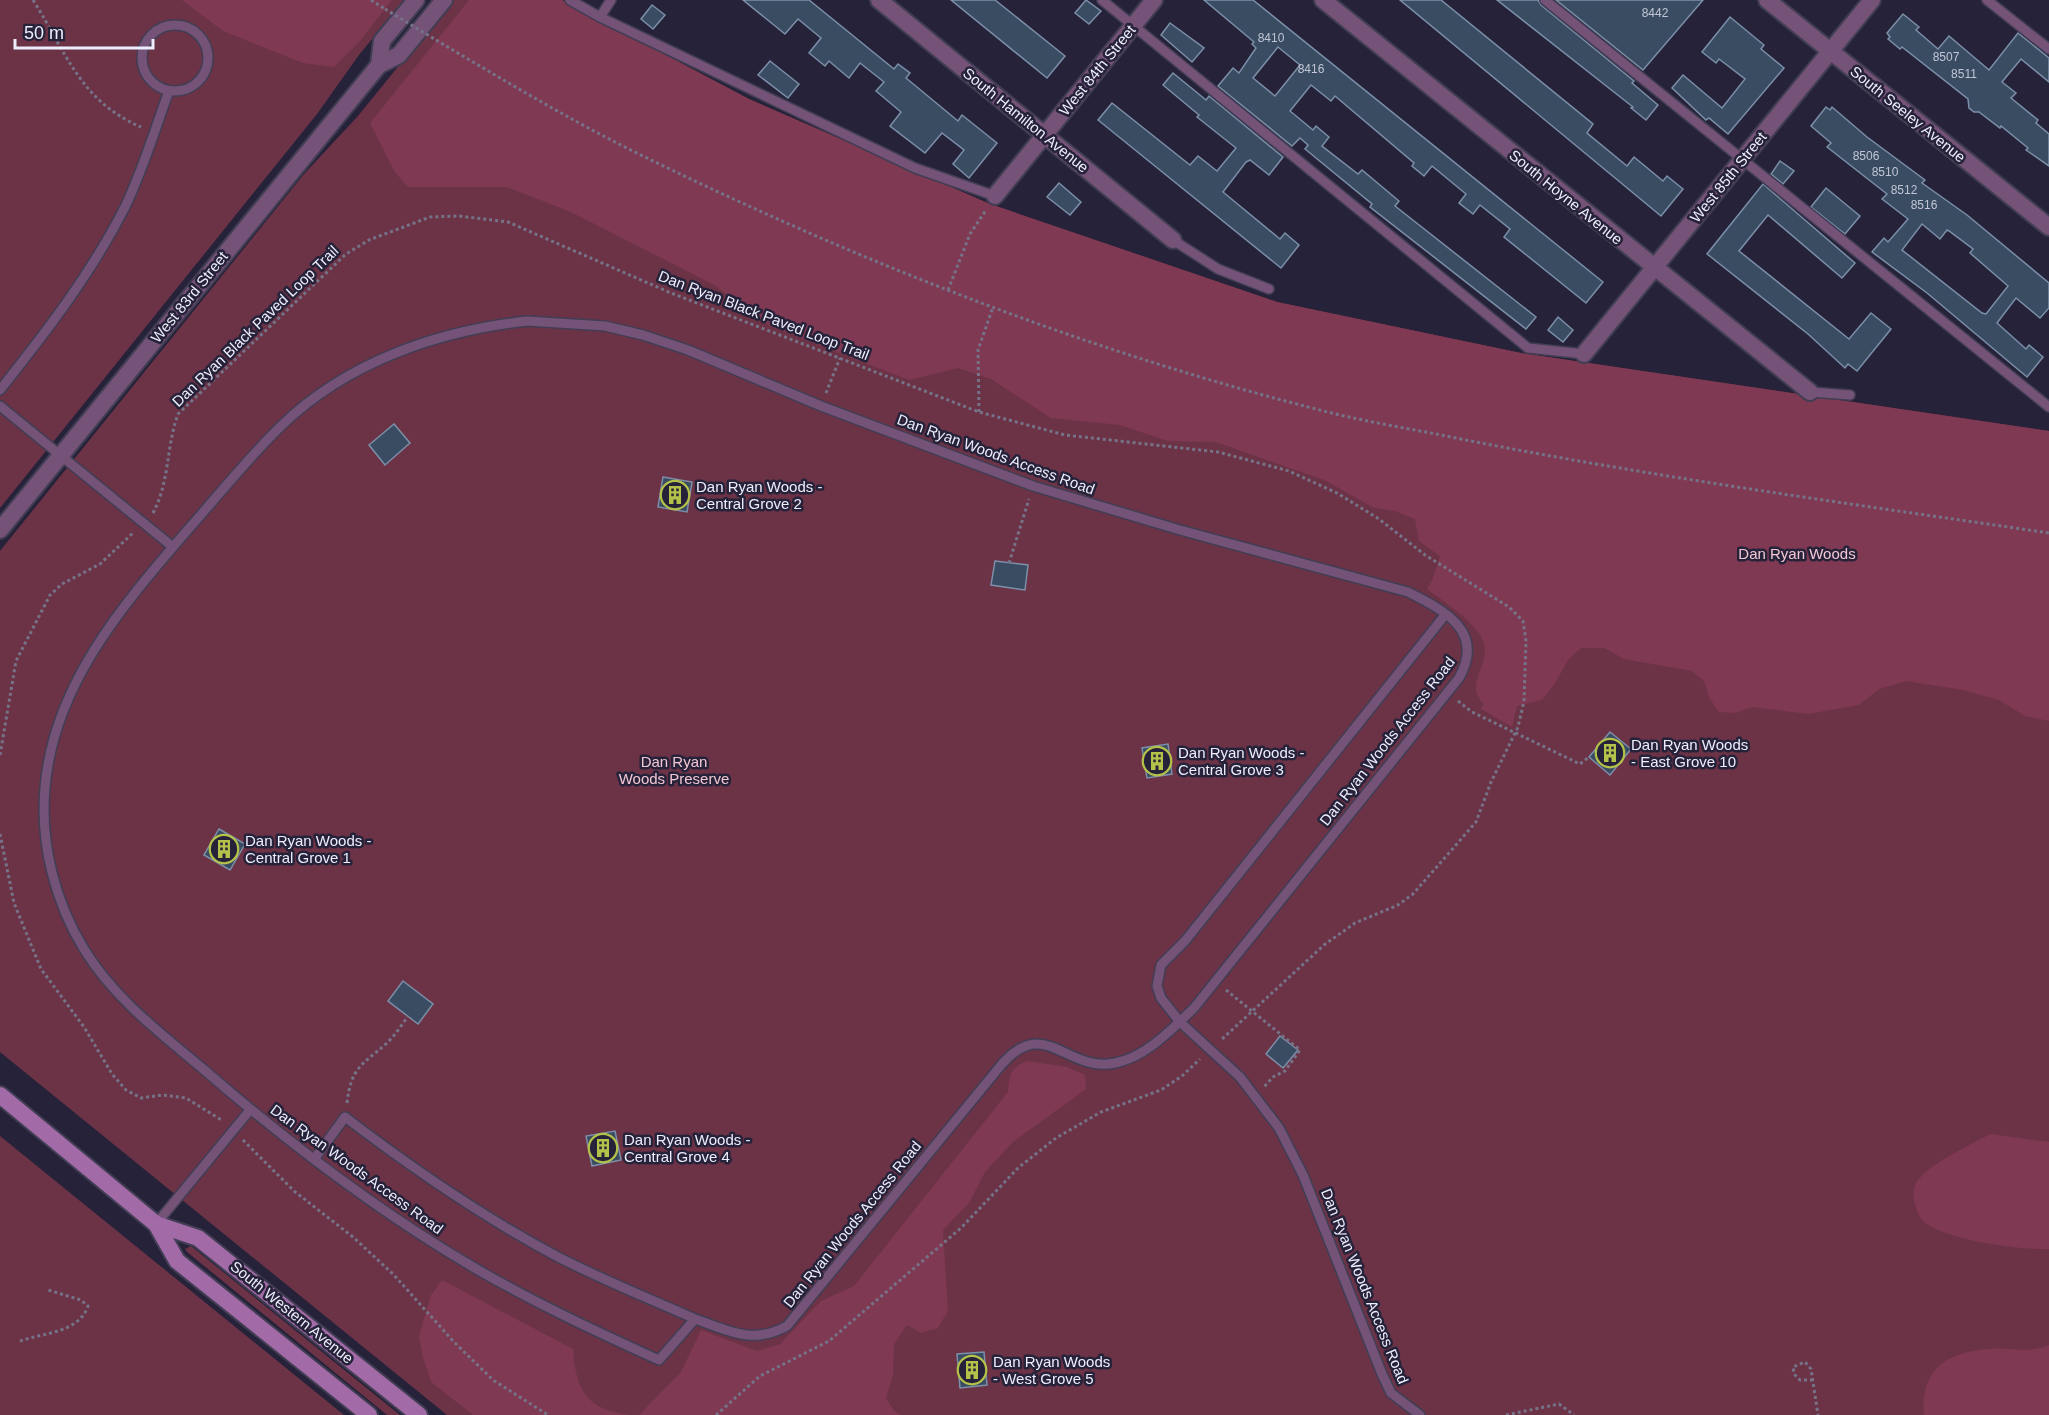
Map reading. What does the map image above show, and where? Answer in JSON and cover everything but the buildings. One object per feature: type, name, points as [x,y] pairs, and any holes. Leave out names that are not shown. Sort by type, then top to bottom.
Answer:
[{"type":"main road","name":"South Western Avenue","points":[[0,1095],[156,1224],[177,1261],[369,1415]]},
{"type":"main road","name":"South Western Avenue","points":[[156,1224],[198,1238],[419,1415]]},
{"type":"street","name":"West 83rd Street","points":[[379,65],[382,41],[416,0]]},
{"type":"street","name":"West 83rd Street","points":[[0,530],[379,65],[399,55],[444,0]]},
{"type":"street","name":"South Hamilton Avenue","points":[[879,0],[1173,240]]},
{"type":"street","name":"West 84th Street","points":[[995,196],[1154,0]]},
{"type":"street","name":"South Hoyne Avenue","points":[[1323,0],[1810,392]]},
{"type":"street","name":"South Seeley Avenue","points":[[1767,0],[2049,228]]},
{"type":"street","name":"West 85th Street","points":[[1584,354],[1872,0]]},
{"type":"lane","points":[[570,0],[600,17],[915,168],[995,196]]},
{"type":"lane","points":[[600,17],[611,0]]},
{"type":"lane","points":[[1102,0],[1528,348],[1584,354]]},
{"type":"lane","points":[[1545,0],[2049,408]]},
{"type":"lane","points":[[1987,0],[2049,50]]},
{"type":"lane","points":[[166,26],[188,27],[204,40],[209,62],[206,72],[191,88],[170,91],[159,87],[144,71],[143,49],[156,31],[166,26]]},
{"type":"lane","points":[[0,390],[44,334],[87,273],[125,206],[170,91]]},
{"type":"lane","points":[[1173,240],[1218,269],[1269,289]]},
{"type":"lane","name":"Dan Ryan Woods Access Road","points":[[527,321],[605,326],[643,335],[688,350],[821,406],[1033,486],[1180,530],[1387,585],[1429,602],[1467,637],[1470,650],[1468,663],[1448,692],[1215,982],[1180,1022],[1145,1050],[1129,1060],[1113,1064],[1096,1064],[1080,1060],[1039,1042],[1023,1045],[1002,1064],[787,1326],[770,1335],[747,1336],[696,1320],[659,1360],[556,1311],[472,1266],[377,1205],[250,1110],[137,1013],[108,983],[84,949],[65,912],[52,874],[45,832],[44,789],[51,748],[65,703],[85,663],[106,632],[173,547],[284,423],[323,392],[362,367],[444,335],[486,325],[527,321]]},
{"type":"lane","points":[[1810,392],[1850,394]]},
{"type":"lane","points":[[0,406],[173,547]]},
{"type":"lane","points":[[1180,1022],[1161,998],[1157,986],[1161,965],[1185,941],[1445,615]]},
{"type":"lane","name":"Dan Ryan Woods Access Road","points":[[1180,1022],[1240,1077],[1279,1128],[1303,1175],[1391,1393],[1420,1415]]},
{"type":"lane","points":[[156,1224],[250,1110]]},
{"type":"lane","points":[[315,1158],[345,1117],[453,1196],[520,1236],[595,1275],[696,1320]]},
{"type":"path","points":[[33,0],[75,74],[99,102],[124,120],[154,133]]},
{"type":"path","points":[[370,0],[436,40],[642,156],[785,222],[993,307],[1239,389],[1375,423],[1629,472],[2049,533]]},
{"type":"path","points":[[948,290],[970,234],[995,196]]},
{"type":"path","name":"Dan Ryan Black Paved Loop Trail","points":[[0,755],[16,661],[50,595],[62,584],[100,564],[153,513],[163,494],[169,466],[171,434],[178,414],[346,254],[369,240],[430,217],[459,216],[507,222],[672,293],[979,412],[1065,435]]},
{"type":"path","points":[[979,412],[978,350],[993,307]]},
{"type":"path","points":[[821,406],[840,358]]},
{"type":"path","points":[[1009,562],[1033,486]]},
{"type":"path","points":[[1448,692],[1472,712],[1580,764],[1589,757]]},
{"type":"path","points":[[0,834],[14,903],[41,969],[84,1027],[112,1074],[126,1090],[141,1098],[162,1095],[186,1098],[225,1122]]},
{"type":"path","points":[[1215,982],[1300,1050],[1285,1071],[1272,1077]]},
{"type":"path","points":[[345,1117],[352,1075],[360,1064],[389,1041],[408,1016]]},
{"type":"path","points":[[243,1140],[294,1191],[353,1237],[393,1274],[454,1342],[493,1380],[548,1415]]},
{"type":"path","points":[[20,1341],[70,1327],[86,1311],[88,1306],[81,1300],[48,1290]]},
{"type":"path","points":[[1813,1380],[1800,1380],[1794,1374],[1793,1367],[1805,1362],[1811,1369],[1813,1380],[1818,1415]]},
{"type":"path","points":[[1506,1415],[1559,1404],[1574,1415]]},
{"type":"green space","points":[[0,0],[404,0],[359,55],[317,114],[0,508]]},
{"type":"green space","points":[[182,0],[392,0],[359,42],[334,67],[303,63],[223,31]]},
{"type":"green space","name":"Dan Ryan Woods Preserve","points":[[452,0],[562,0],[749,99],[990,204],[1277,302],[1521,353],[2049,431],[2049,1415],[447,1415],[0,1052],[0,551],[304,174],[358,116]]},
{"type":"green space","name":"Dan Ryan Woods","points":[[469,0],[562,0],[749,99],[990,204],[1277,302],[1521,353],[2049,431],[2049,721],[2025,716],[1999,700],[1963,690],[1906,681],[1879,689],[1859,705],[1808,714],[1752,707],[1735,713],[1719,712],[1710,699],[1704,681],[1692,671],[1624,659],[1604,648],[1581,648],[1568,660],[1554,685],[1542,700],[1517,706],[1512,727],[1481,709],[1484,704],[1478,697],[1476,682],[1484,660],[1484,644],[1468,621],[1427,589],[1440,556],[1419,541],[1415,519],[1395,511],[1374,508],[1324,480],[1216,442],[1168,441],[1120,425],[1051,418],[991,379],[958,368],[909,380],[772,327],[748,312],[716,286],[571,212],[507,187],[408,187],[394,171],[370,123]]},
{"type":"green space","points":[[1027,1061],[1067,1067],[1085,1075],[1086,1089],[1013,1142],[985,1172],[969,1203],[943,1230],[948,1311],[938,1328],[921,1333],[907,1325],[894,1344],[893,1375],[886,1398],[894,1411],[901,1415],[639,1415],[681,1372],[701,1330],[757,1351],[780,1344],[821,1301],[854,1286],[1008,1092],[1010,1077],[1014,1069]]},
{"type":"green space","points":[[1990,1134],[2049,1142],[2049,1249],[2021,1248],[1969,1240],[1938,1230],[1924,1222],[1918,1214],[1914,1194],[1915,1186],[1925,1172]]},
{"type":"green space","points":[[0,1136],[344,1415],[0,1415]]},
{"type":"green space","points":[[191,1246],[400,1415],[387,1415],[187,1252],[185,1249]]},
{"type":"green space","points":[[442,1280],[573,1349],[577,1376],[586,1396],[603,1408],[630,1415],[473,1415],[431,1382],[423,1357],[419,1336],[431,1295]]},
{"type":"green space","points":[[2049,1345],[2049,1415],[1924,1415],[1926,1386],[1931,1375],[1948,1359],[1974,1351],[2034,1349]]},
{"type":"place","name":"Dan Ryan Woods - Central Grove 2","points":[[675,495]]},
{"type":"place","name":"Dan Ryan Woods - East Grove 10","points":[[1610,753]]},
{"type":"place","name":"Dan Ryan Woods - Central Grove 3","points":[[1157,761]]},
{"type":"place","name":"Dan Ryan Woods - Central Grove 1","points":[[224,849]]},
{"type":"place","name":"Dan Ryan Woods - Central Grove 4","points":[[603,1148]]},
{"type":"place","name":"Dan Ryan Woods - West Grove 5","points":[[972,1370]]}]
